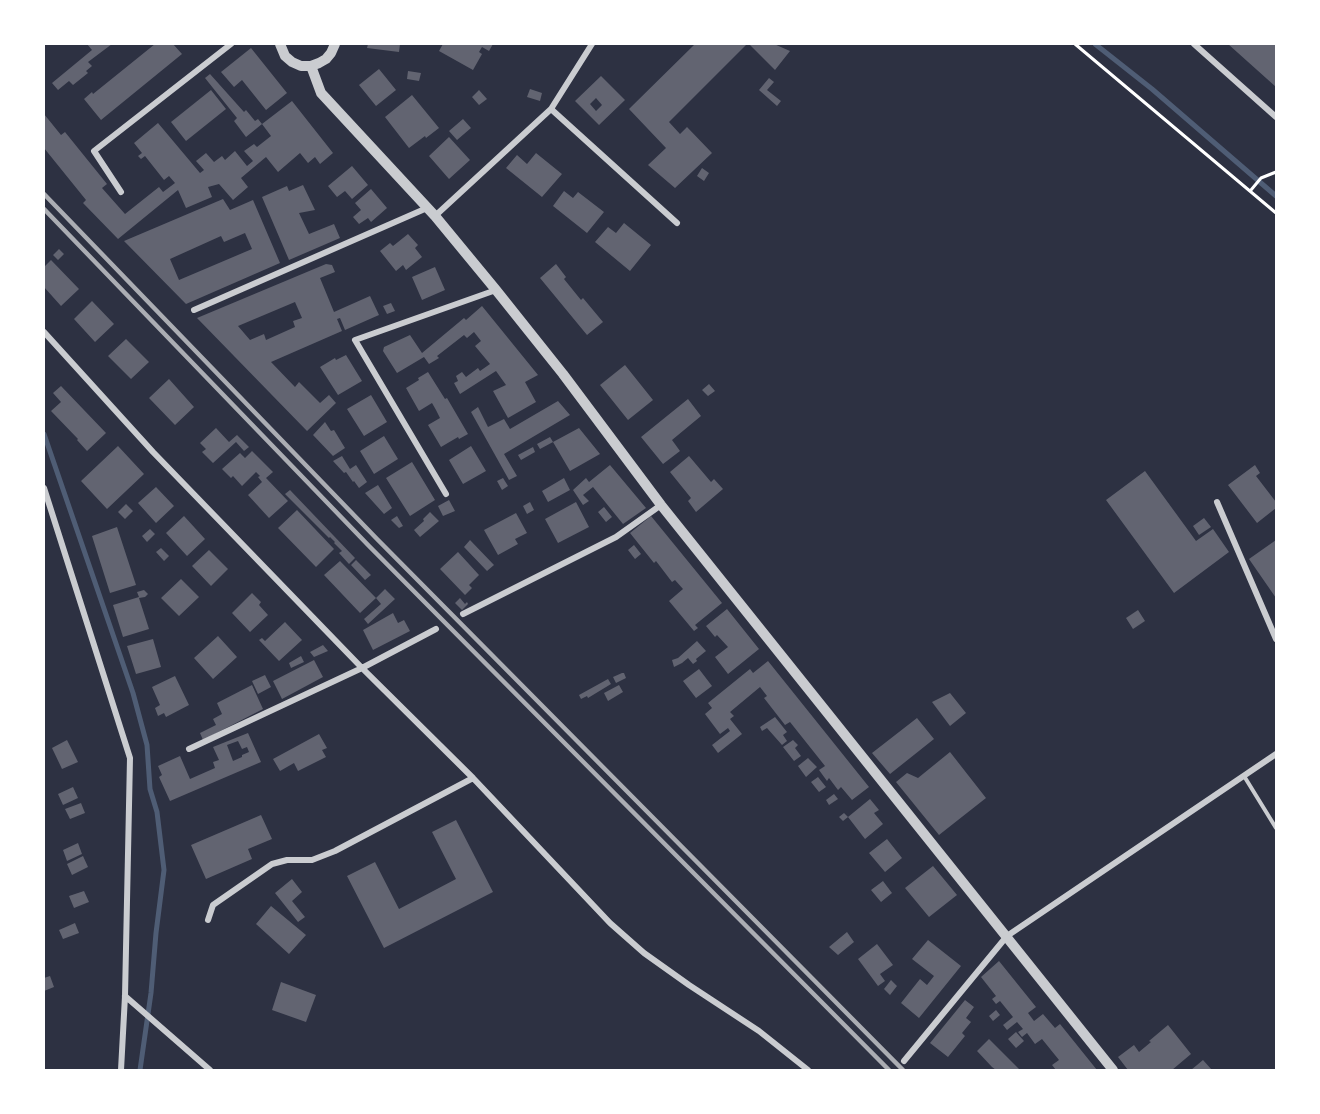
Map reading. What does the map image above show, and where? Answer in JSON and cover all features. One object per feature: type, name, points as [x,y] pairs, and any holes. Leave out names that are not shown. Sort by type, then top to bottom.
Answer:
[{"type":"street","points":[[121,192],[94,151],[231,44]]},
{"type":"street","points":[[279,44],[285,56],[301,66],[311,66],[326,59],[332,53],[335,44]]},
{"type":"street","points":[[194,310],[431,212],[551,109],[592,44]]},
{"type":"street","points":[[1194,44],[1276,117]]},
{"type":"street","points":[[311,66],[321,93],[431,212],[496,290],[563,374],[661,505],[1113,1071]]},
{"type":"street","points":[[551,109],[677,223]]},
{"type":"street","points":[[446,494],[355,340],[496,290]]},
{"type":"street","points":[[44,332],[153,452],[362,668],[473,778],[602,915],[644,953],[759,1031],[808,1071]]},
{"type":"street","points":[[44,488],[130,758],[125,996],[121,1071]]},
{"type":"street","points":[[1217,502],[1276,639]]},
{"type":"street","points":[[463,614],[616,537],[661,505]]},
{"type":"street","points":[[189,749],[362,668],[436,629]]},
{"type":"street","points":[[904,1061],[1007,936],[1276,754]]},
{"type":"street","points":[[208,920],[213,905],[272,864],[287,860],[312,860],[335,851],[473,778]]},
{"type":"street","points":[[125,996],[210,1071]]},
{"type":"lane","points":[[1244,776],[1276,828]]},
{"type":"path","points":[[1075,44],[1276,213]]},
{"type":"path","points":[[1251,190],[1261,178],[1276,172]]},
{"type":"building","points":[[87,44],[112,44],[88,62],[92,66],[86,71],[88,73],[73,85],[69,81],[58,90],[52,83],[92,50]]},
{"type":"building","points":[[155,44],[173,44],[182,54],[101,120],[84,99]]},
{"type":"building","points":[[368,44],[400,44],[399,52],[367,48]]},
{"type":"building","points":[[443,44],[493,44],[489,51],[482,47],[479,52],[482,54],[473,70],[439,51]]},
{"type":"building","points":[[695,44],[747,44],[669,122],[680,134],[687,127],[712,153],[675,188],[648,165],[666,148],[629,109]]},
{"type":"building","points":[[749,44],[774,44],[790,51],[775,70]]},
{"type":"building","points":[[1228,44],[1276,44],[1276,87]]},
{"type":"building","points":[[251,48],[287,93],[266,110],[242,80],[234,87],[221,72]]},
{"type":"building","points":[[379,69],[396,90],[376,106],[359,85]]},
{"type":"building","points":[[408,71],[421,73],[419,81],[407,79]]},
{"type":"building","points":[[210,74],[244,112],[246,110],[255,121],[258,119],[262,124],[246,137],[234,121],[237,118],[205,78]]},
{"type":"building","points":[[601,76],[625,100],[599,125],[575,101]],"holes":[[[596,98],[602,105],[596,111],[590,104]]]},
{"type":"building","points":[[769,78],[774,82],[767,90],[781,101],[777,106],[759,90]]},
{"type":"building","points":[[530,89],[542,93],[540,101],[527,97]]},
{"type":"building","points":[[211,90],[226,109],[186,141],[171,122]]},
{"type":"building","points":[[479,90],[487,99],[479,105],[472,97]]},
{"type":"building","points":[[412,95],[439,128],[409,148],[385,117]]},
{"type":"building","points":[[292,101],[333,153],[320,164],[315,157],[308,163],[300,153],[278,172],[266,157],[241,178],[248,187],[233,200],[219,184],[208,187],[212,197],[186,208],[178,190],[118,239],[83,203],[86,200],[44,148],[44,114],[61,135],[65,132],[107,184],[102,188],[125,214],[159,187],[163,192],[175,183],[169,176],[164,180],[145,156],[141,159],[138,156],[142,153],[134,143],[158,123],[200,173],[204,170],[196,161],[206,153],[214,162],[222,156],[225,160],[235,151],[247,166],[253,161],[244,151],[254,144],[257,147],[271,136],[262,124]]},
{"type":"building","points":[[463,119],[471,128],[457,140],[449,131]]},
{"type":"building","points":[[449,137],[470,160],[449,179],[429,156]]},
{"type":"building","points":[[536,153],[562,174],[542,197],[506,168],[517,155],[527,164]]},
{"type":"building","points":[[352,166],[368,185],[352,199],[345,191],[337,197],[328,186]]},
{"type":"building","points":[[702,168],[709,173],[704,181],[697,176]]},
{"type":"building","points":[[303,185],[315,210],[299,213],[309,234],[334,224],[340,238],[289,260],[262,197],[287,186],[289,191]]},
{"type":"building","points":[[371,189],[387,208],[371,222],[368,218],[359,224],[353,217],[361,210],[355,203]]},
{"type":"building","points":[[564,191],[573,198],[578,192],[604,212],[587,233],[553,206]]},
{"type":"building","points":[[223,199],[230,210],[253,200],[280,263],[186,304],[124,241]],"holes":[[[245,233],[252,249],[179,280],[170,259],[221,236],[224,242]]]},
{"type":"building","points":[[624,223],[651,245],[630,271],[595,242],[608,227],[616,233]]},
{"type":"building","points":[[408,234],[418,245],[415,248],[422,257],[406,270],[403,265],[396,271],[380,251],[390,243],[393,246]]},
{"type":"building","points":[[59,249],[64,254],[58,260],[53,255]]},
{"type":"building","points":[[51,260],[79,289],[61,306],[44,287],[44,267]]},
{"type":"building","points":[[326,264],[332,265],[335,272],[320,278],[334,312],[370,296],[379,315],[345,330],[340,318],[337,319],[342,331],[271,362],[295,387],[299,382],[320,403],[329,395],[336,403],[307,431],[197,318]],"holes":[[[295,302],[302,318],[293,321],[295,327],[266,340],[264,334],[250,340],[238,326]]]},
{"type":"building","points":[[556,264],[566,277],[564,279],[581,300],[583,298],[603,322],[587,335],[540,278]]},
{"type":"building","points":[[435,267],[445,290],[422,300],[412,277]]},
{"type":"building","points":[[92,301],[114,324],[95,342],[74,319]]},
{"type":"building","points":[[391,303],[395,311],[387,314],[383,306]]},
{"type":"building","points":[[482,306],[538,375],[525,382],[536,402],[508,418],[493,391],[506,385],[496,371],[460,394],[454,383],[458,381],[456,376],[462,372],[466,377],[478,368],[480,371],[490,364],[475,346],[481,341],[474,332],[467,338],[464,335],[429,364],[424,357],[397,373],[383,351],[384,347],[410,335],[422,353]]},
{"type":"building","points":[[126,339],[149,362],[131,379],[108,356]]},
{"type":"building","points":[[346,355],[362,381],[338,395],[320,367],[335,358],[336,360]]},
{"type":"building","points":[[625,365],[653,400],[628,420],[600,385]]},
{"type":"building","points":[[428,372],[445,399],[447,398],[468,434],[441,447],[428,425],[440,418],[432,403],[419,411],[406,388]]},
{"type":"building","points":[[169,379],[194,407],[175,425],[149,398]]},
{"type":"building","points":[[709,384],[715,391],[708,396],[702,390]]},
{"type":"building","points":[[61,386],[106,433],[87,451],[51,411],[61,402],[53,393]]},
{"type":"building","points":[[371,395],[387,422],[364,436],[347,409]]},
{"type":"building","points":[[688,399],[701,416],[672,440],[680,451],[663,464],[641,437]]},
{"type":"building","points":[[558,401],[570,415],[504,454],[517,476],[509,480],[471,412],[478,407],[488,427],[504,419],[510,429]]},
{"type":"building","points":[[325,422],[331,431],[334,430],[345,448],[333,456],[313,435]]},
{"type":"building","points":[[216,428],[229,442],[237,435],[249,447],[244,451],[236,442],[213,463],[202,452],[206,449],[200,443]]},
{"type":"building","points":[[579,428],[600,454],[570,471],[553,442]]},
{"type":"building","points":[[384,436],[398,459],[374,474],[360,451]]},
{"type":"building","points":[[550,437],[553,442],[540,449],[537,444]]},
{"type":"building","points":[[118,446],[144,474],[107,509],[81,481]]},
{"type":"building","points":[[471,446],[486,471],[463,484],[449,460]]},
{"type":"building","points":[[533,447],[535,452],[521,460],[518,455]]},
{"type":"building","points":[[252,451],[273,472],[266,478],[288,501],[269,518],[248,495],[262,482],[258,477],[260,476],[256,472],[242,486],[222,469],[240,453],[245,458]]},
{"type":"building","points":[[342,456],[350,469],[356,465],[367,482],[359,488],[333,461]]},
{"type":"building","points":[[689,456],[711,482],[714,479],[723,489],[696,512],[688,501],[691,498],[670,472]]},
{"type":"building","points":[[412,462],[435,500],[410,516],[386,478]]},
{"type":"building","points":[[610,465],[646,508],[623,524],[593,487],[583,495],[589,501],[583,505],[573,490],[586,478],[589,482]]},
{"type":"building","points":[[1255,465],[1260,473],[1256,476],[1276,502],[1276,508],[1257,523],[1228,485]]},
{"type":"building","points":[[1145,471],[1196,541],[1213,529],[1229,552],[1174,593],[1106,500]]},
{"type":"building","points":[[503,478],[508,486],[502,490],[497,481]]},
{"type":"building","points":[[564,478],[570,490],[548,502],[542,491]]},
{"type":"building","points":[[378,485],[392,508],[384,514],[365,493]]},
{"type":"building","points":[[156,487],[174,506],[156,523],[138,503]]},
{"type":"building","points":[[290,490],[355,558],[349,564],[339,553],[342,551],[335,542],[285,494]]},
{"type":"building","points":[[449,500],[455,511],[443,516],[438,506]]},
{"type":"building","points":[[530,502],[534,510],[527,514],[523,506]]},
{"type":"building","points":[[576,502],[589,527],[558,543],[545,519]]},
{"type":"building","points":[[126,504],[133,511],[125,519],[118,512]]},
{"type":"building","points":[[604,507],[612,517],[606,522],[598,512]]},
{"type":"building","points":[[297,510],[334,549],[316,567],[278,528]]},
{"type":"building","points":[[430,512],[439,521],[420,537],[414,530]]},
{"type":"building","points":[[516,513],[527,533],[515,539],[518,544],[498,555],[484,530]]},
{"type":"building","points":[[184,516],[205,539],[187,556],[166,533]]},
{"type":"building","points":[[397,516],[403,526],[399,528],[391,520]]},
{"type":"building","points":[[651,516],[722,603],[695,625],[698,628],[694,631],[669,601],[683,589],[675,580],[672,582],[656,561],[654,563],[630,533]]},
{"type":"building","points":[[1204,518],[1211,527],[1199,535],[1193,526]]},
{"type":"building","points":[[117,527],[136,585],[110,593],[92,536]]},
{"type":"building","points":[[150,529],[155,534],[147,542],[142,536]]},
{"type":"building","points":[[470,540],[494,565],[487,571],[464,547]]},
{"type":"building","points":[[1276,540],[1276,598],[1249,559]]},
{"type":"building","points":[[634,545],[641,554],[635,559],[628,550]]},
{"type":"building","points":[[161,548],[169,556],[164,561],[156,552]]},
{"type":"building","points":[[209,550],[228,569],[211,586],[192,566]]},
{"type":"building","points":[[458,552],[479,575],[469,585],[472,588],[465,595],[440,569]]},
{"type":"building","points":[[356,560],[371,575],[365,580],[351,565]]},
{"type":"building","points":[[340,561],[376,598],[360,613],[324,575]]},
{"type":"building","points":[[181,579],[199,597],[179,616],[161,598]]},
{"type":"building","points":[[385,589],[395,599],[368,624],[364,619],[381,604],[376,598]]},
{"type":"building","points":[[144,590],[148,594],[139,598],[149,629],[123,637],[113,605],[139,597],[137,592]]},
{"type":"building","points":[[252,593],[261,602],[259,605],[268,615],[250,632],[232,613]]},
{"type":"building","points":[[460,598],[468,604],[462,610],[455,603]]},
{"type":"building","points":[[727,609],[759,649],[728,674],[715,657],[728,647],[706,626]]},
{"type":"building","points":[[1138,610],[1145,621],[1133,629],[1126,618]]},
{"type":"building","points":[[393,613],[398,623],[404,620],[410,631],[373,650],[363,630]]},
{"type":"building","points":[[285,622],[302,640],[279,661],[259,640],[262,638],[265,641]]},
{"type":"building","points":[[218,636],[237,657],[213,679],[194,658]]},
{"type":"building","points":[[153,639],[161,667],[136,674],[127,646]]},
{"type":"building","points":[[697,641],[706,651],[693,664],[688,658],[674,667],[672,660],[678,658]]},
{"type":"building","points":[[323,645],[328,651],[314,657],[310,652]]},
{"type":"building","points":[[301,656],[304,662],[291,668],[289,663]]},
{"type":"building","points":[[314,660],[323,677],[282,699],[273,681]]},
{"type":"building","points":[[768,661],[869,787],[852,800],[841,787],[838,790],[829,778],[827,781],[819,770],[825,766],[790,722],[785,725],[764,698],[767,696],[760,687],[730,712],[734,716],[730,719],[742,734],[718,753],[712,745],[730,731],[728,728],[720,734],[705,714],[712,708],[708,703],[750,669],[753,673]]},
{"type":"building","points":[[699,669],[712,686],[696,698],[683,681]]},
{"type":"building","points":[[622,673],[626,678],[616,683],[613,677]]},
{"type":"building","points":[[265,675],[271,687],[258,694],[252,681]]},
{"type":"building","points":[[175,676],[189,705],[166,717],[164,713],[158,716],[155,708],[160,705],[152,687]]},
{"type":"building","points":[[608,679],[611,684],[588,698],[587,696],[581,699],[579,695]]},
{"type":"building","points":[[252,685],[263,709],[203,740],[200,733],[216,725],[213,719],[222,714],[217,703]]},
{"type":"building","points":[[619,685],[623,692],[608,701],[604,693]]},
{"type":"building","points":[[950,693],[966,713],[950,726],[932,702]]},
{"type":"building","points":[[775,717],[787,732],[783,735],[787,741],[782,745],[767,728],[762,731],[760,727]]},
{"type":"building","points":[[917,718],[934,739],[890,774],[872,753]]},
{"type":"building","points":[[248,733],[261,762],[170,801],[159,777],[162,775],[158,766],[180,756],[190,779],[215,768],[213,762],[219,760],[213,747]],"holes":[[[238,741],[242,749],[247,747],[249,752],[233,761],[227,745]]]},
{"type":"building","points":[[319,734],[327,748],[322,750],[326,757],[298,771],[294,763],[280,771],[273,759]]},
{"type":"building","points":[[67,740],[78,762],[62,769],[52,748]]},
{"type":"building","points":[[793,740],[798,745],[795,748],[801,756],[794,761],[783,747]]},
{"type":"building","points":[[950,752],[986,798],[939,835],[896,782],[907,773],[918,778]]},
{"type":"building","points":[[808,758],[817,767],[806,777],[798,766]]},
{"type":"building","points":[[818,777],[826,787],[819,792],[811,782]]},
{"type":"building","points":[[73,787],[78,798],[63,805],[58,794]]},
{"type":"building","points":[[834,794],[838,799],[829,805],[826,800]]},
{"type":"building","points":[[870,799],[879,810],[874,813],[883,824],[865,839],[848,817]]},
{"type":"building","points":[[81,803],[85,813],[70,819],[65,809]]},
{"type":"building","points":[[844,813],[848,817],[843,821],[839,817]]},
{"type":"building","points":[[261,815],[272,839],[248,849],[252,859],[206,879],[191,845]]},
{"type":"building","points":[[456,820],[493,892],[384,948],[347,876],[375,862],[399,909],[456,879],[432,832]]},
{"type":"building","points":[[887,839],[902,858],[885,872],[869,853]]},
{"type":"building","points":[[78,843],[82,854],[67,861],[63,850]]},
{"type":"building","points":[[83,856],[88,867],[72,875],[67,864]]},
{"type":"building","points":[[933,866],[957,895],[929,917],[905,888]]},
{"type":"building","points":[[292,879],[302,892],[292,901],[305,917],[298,922],[275,893]]},
{"type":"building","points":[[883,881],[892,893],[881,902],[871,890]]},
{"type":"building","points":[[84,891],[89,902],[74,908],[69,896]]},
{"type":"building","points":[[271,906],[306,935],[289,954],[256,924]]},
{"type":"building","points":[[75,923],[79,933],[63,939],[59,930]]},
{"type":"building","points":[[847,932],[854,942],[838,955],[829,947]]},
{"type":"building","points":[[928,940],[961,966],[919,1018],[901,1003],[920,979],[927,985],[934,976],[912,959]]},
{"type":"building","points":[[877,944],[893,965],[880,974],[885,981],[878,986],[858,959]]},
{"type":"building","points":[[999,961],[1036,1007],[1028,1013],[1034,1021],[1043,1014],[1055,1028],[1060,1024],[1097,1070],[1056,1070],[1052,1065],[1059,1060],[1042,1039],[1035,1044],[1027,1033],[1022,1037],[1018,1032],[1023,1029],[1017,1022],[1007,1030],[1003,1025],[1013,1017],[1000,1001],[996,1004],[992,999],[996,996],[981,977]]},
{"type":"building","points":[[50,976],[54,987],[44,991],[44,978]]},
{"type":"building","points":[[891,980],[897,986],[890,995],[884,989]]},
{"type":"building","points":[[281,982],[316,995],[306,1022],[272,1010]]},
{"type":"building","points":[[965,1000],[974,1007],[966,1018],[971,1022],[962,1033],[965,1036],[948,1057],[930,1043]]},
{"type":"building","points":[[996,1010],[1000,1015],[993,1021],[989,1016]]},
{"type":"building","points":[[1168,1025],[1191,1054],[1172,1070],[1128,1070],[1118,1057],[1134,1045],[1139,1052]]},
{"type":"building","points":[[1016,1032],[1024,1041],[1016,1048],[1008,1039]]},
{"type":"building","points":[[989,1039],[1020,1070],[996,1070],[992,1067],[977,1051]]},
{"type":"building","points":[[1203,1060],[1212,1070],[1191,1070]]},
{"type":"waterway","points":[[1095,44],[1152,89],[1276,196]]},
{"type":"waterway","points":[[44,434],[133,693],[147,745],[150,789],[157,812],[164,870],[140,1070]]},
{"type":"railway","points":[[44,194],[377,539],[903,1070]]},
{"type":"railway","points":[[44,209],[369,546],[889,1070]]}]
